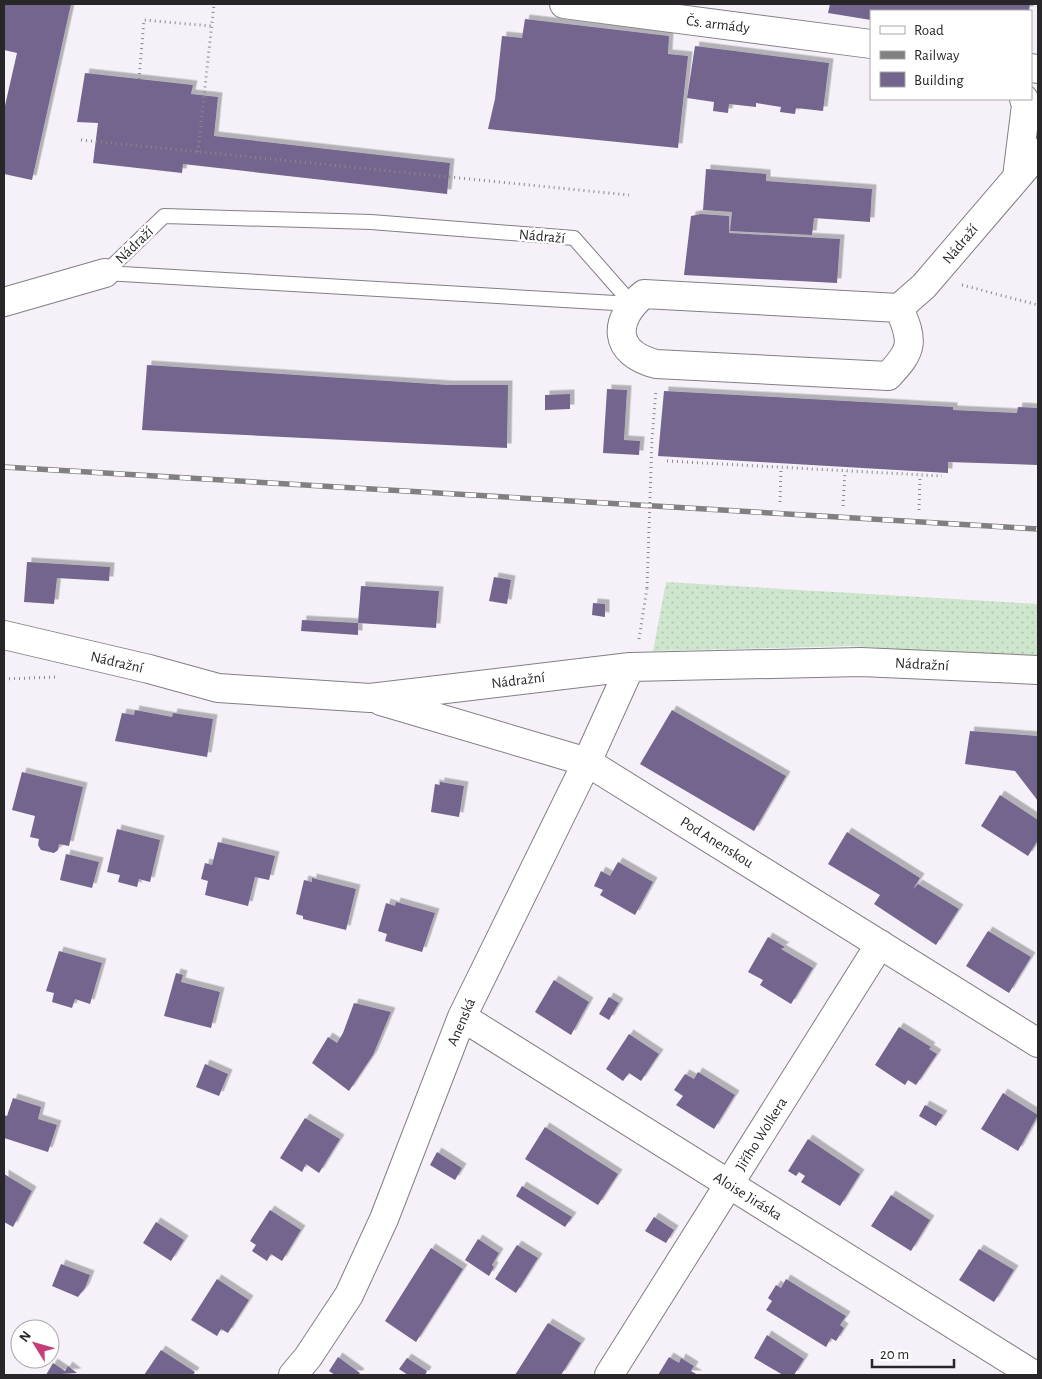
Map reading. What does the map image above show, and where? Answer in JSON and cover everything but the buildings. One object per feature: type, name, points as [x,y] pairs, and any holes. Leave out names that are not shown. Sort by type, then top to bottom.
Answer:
[{"type":"street","name":"Čs. armády","points":[[564,4],[677,11],[870,44]]},
{"type":"street","points":[[1017,177],[1026,105],[1024,100]]},
{"type":"street","name":"Nádraží","points":[[632,304],[644,294],[663,294],[899,308],[924,286],[1038,153]]},
{"type":"street","points":[[4,302],[105,274]]},
{"type":"street","points":[[632,304],[625,313],[621,324],[622,337],[629,352],[645,361],[656,364],[888,376],[906,356],[909,330],[899,308]]},
{"type":"street","name":"Nádražní","points":[[4,635],[149,669],[218,688],[370,698],[630,667],[861,662],[1038,670]]},
{"type":"street","name":"Anenská","points":[[292,1375],[308,1357],[349,1295],[384,1219],[462,1017],[587,762],[630,667]]},
{"type":"street","name":"Pod Anenskou","points":[[370,698],[587,762],[1038,1043]]},
{"type":"street","name":"Jiřího Wolkera","points":[[609,1375],[880,944]]},
{"type":"street","name":"Aloise Jiráska","points":[[462,1017],[1034,1375]]},
{"type":"lane","name":"Nádraží","points":[[105,274],[164,216],[371,222],[574,238],[632,304]]},
{"type":"lane","name":"Nádraží","points":[[105,274],[632,304]]},
{"type":"path","points":[[198,152],[214,4]]},
{"type":"path","points":[[139,79],[144,20],[212,26]]},
{"type":"path","points":[[80,140],[629,195]]},
{"type":"path","points":[[953,282],[1038,305]]},
{"type":"path","points":[[640,636],[647,588],[652,439],[657,384]]},
{"type":"path","points":[[667,461],[942,476]]},
{"type":"path","points":[[780,502],[781,468]]},
{"type":"path","points":[[843,506],[845,471]]},
{"type":"path","points":[[919,510],[920,475]]},
{"type":"green space","points":[[666,582],[1038,604],[1038,659],[851,646],[653,651]]},
{"type":"railway","points":[[4,467],[1038,529]]}]
